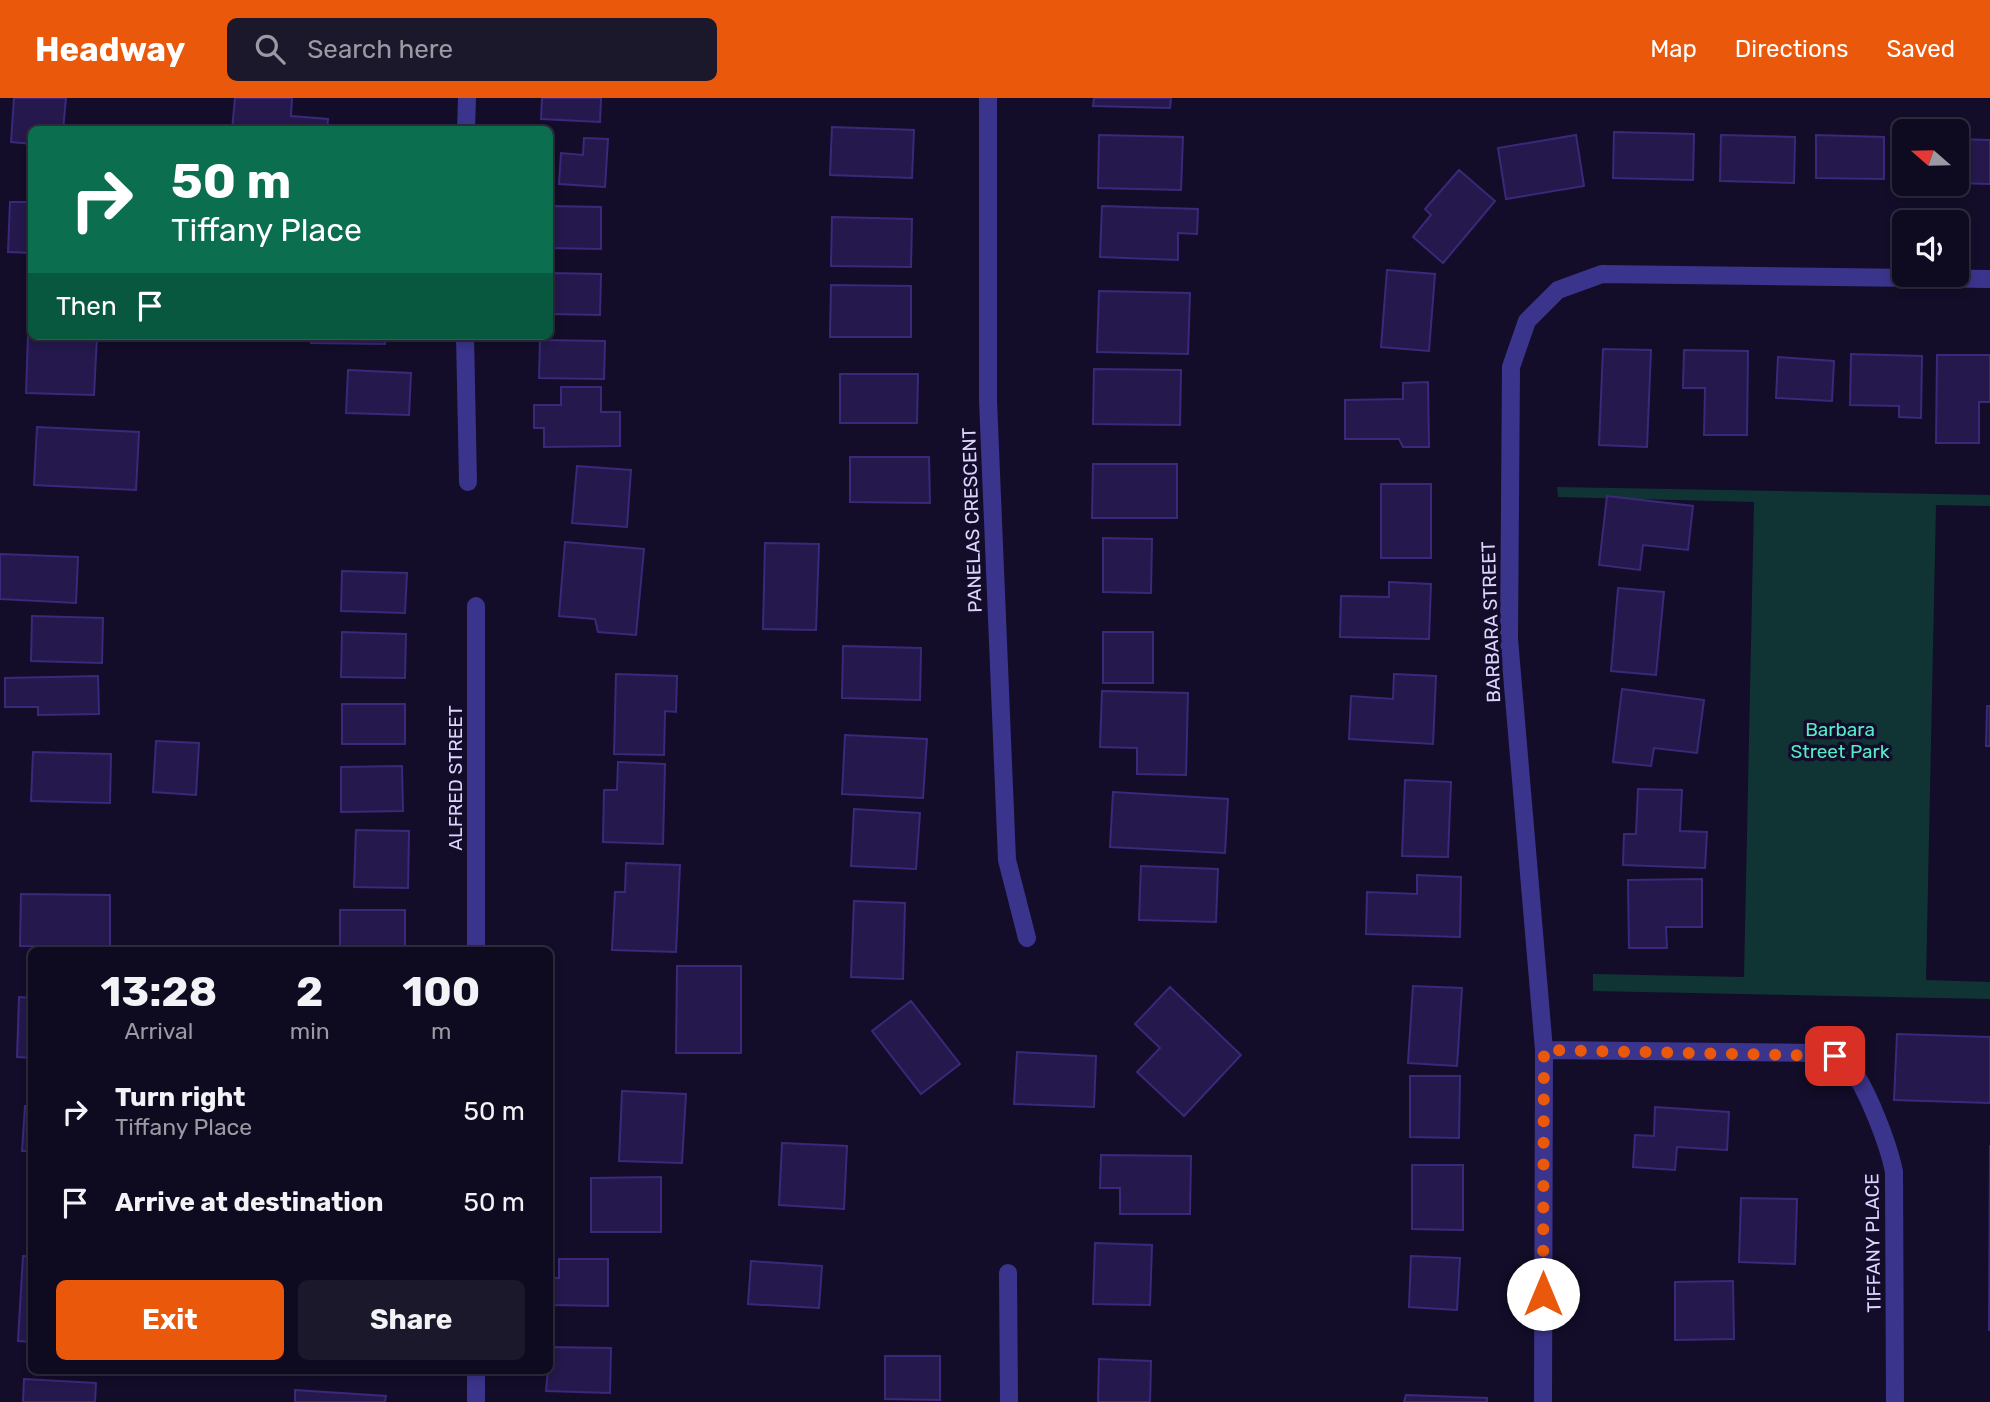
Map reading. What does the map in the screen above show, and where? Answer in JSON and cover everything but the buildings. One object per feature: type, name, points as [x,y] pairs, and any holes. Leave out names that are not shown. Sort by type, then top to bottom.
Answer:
[{"type":"street","points":[[466,126],[467,98]]},
{"type":"street","name":"PANELAS CRESCENT","points":[[988,98],[988,400],[1007,860],[1027,938]]},
{"type":"street","name":"BARBARA STREET","points":[[1543,1402],[1544,1050],[1508,639],[1511,367],[1527,321],[1558,290],[1602,274],[1990,279]]},
{"type":"street","points":[[465,340],[468,482]]},
{"type":"street","name":"ALFRED STREET","points":[[476,606],[476,947]]},
{"type":"street","name":"TIFFANY PLACE","points":[[1544,1050],[1817,1053],[1835,1056],[1849,1066],[1887,1139],[1894,1172],[1895,1402]]},
{"type":"street","points":[[1008,1273],[1009,1402]]},
{"type":"street","points":[[477,1374],[477,1402]]},
{"type":"green space","name":"Barbara Street Park","points":[[1557,487],[1990,495],[1990,506],[1936,505],[1926,980],[1990,982],[1990,999],[1593,991],[1593,974],[1744,977],[1754,502],[1558,497]]},
{"type":"route","points":[[1543,1294],[1544,1050],[1817,1053],[1835,1056]]}]
